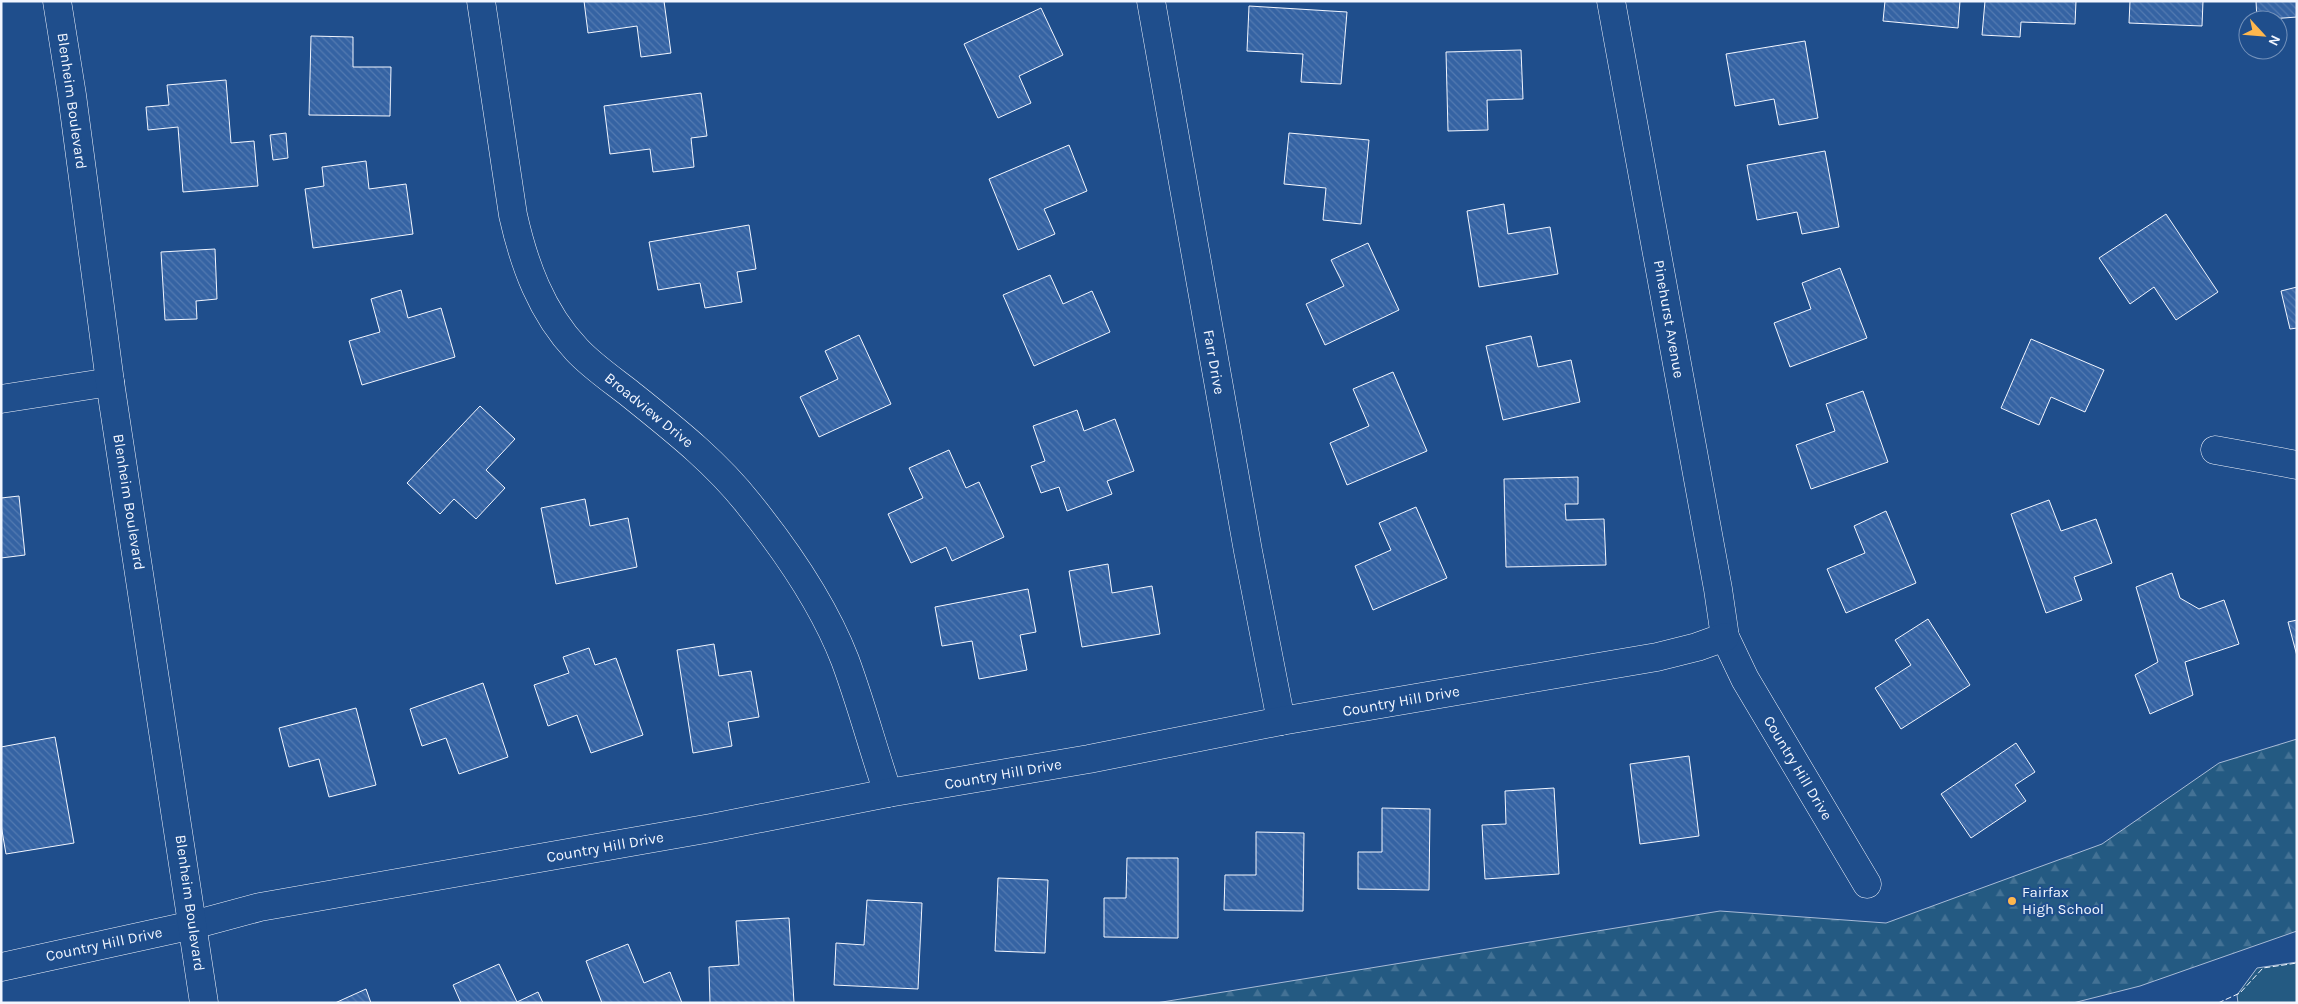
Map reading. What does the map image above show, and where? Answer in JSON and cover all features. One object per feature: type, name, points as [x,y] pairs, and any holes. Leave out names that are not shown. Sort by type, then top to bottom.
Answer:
[{"type":"street","name":"Blenheim Boulevard","points":[[57,1],[72,95],[110,382],[204,1003]]},
{"type":"street","name":"Broadview Drive","points":[[481,1],[513,215],[521,250],[531,279],[551,317],[576,349],[700,451],[747,501],[788,555],[819,606],[844,659],[888,793]]},
{"type":"street","name":"Farr Drive","points":[[1151,1],[1248,551],[1281,721]]},
{"type":"street","name":"Pinehurst Avenue","points":[[1611,1],[1718,589],[1725,637]]},
{"type":"street","points":[[1,399],[110,382]]},
{"type":"street","points":[[2215,450],[2297,465]]},
{"type":"street","name":"Country Hill Drive","points":[[1,967],[193,925],[260,907],[711,828],[888,793],[1089,759],[1281,721],[1657,657],[1697,647],[1725,637],[1745,679],[1867,884]]},
{"type":"green space","name":"Fairfax High School","points":[[2297,739],[2297,931],[2140,986],[2073,1003],[1156,1003],[1720,911],[1886,923],[2102,844],[2219,763]]},
{"type":"green space","points":[[2297,962],[2297,1003],[2238,1003],[2237,995],[2257,968]]},
{"type":"building","points":[[584,1],[664,1],[671,53],[641,57],[637,26],[588,33]]},
{"type":"building","points":[[1885,1],[1960,1],[1958,28],[1883,21]]},
{"type":"building","points":[[1985,1],[2076,1],[2075,24],[2021,22],[2020,37],[1982,35]]},
{"type":"building","points":[[2130,1],[2203,1],[2202,26],[2129,23]]},
{"type":"building","points":[[2256,1],[2297,1],[2297,17],[2288,18],[2288,10],[2256,10]]},
{"type":"building","points":[[1249,6],[1347,12],[1341,84],[1301,82],[1303,54],[1247,51]]},
{"type":"building","points":[[1041,8],[1063,55],[1019,76],[1031,103],[998,118],[964,44]]},
{"type":"building","points":[[311,36],[353,37],[353,67],[391,67],[390,116],[309,115]]},
{"type":"building","points":[[1805,41],[1818,118],[1779,125],[1774,99],[1735,106],[1726,54]]},
{"type":"building","points":[[1521,50],[1523,99],[1487,100],[1488,130],[1448,131],[1446,52]]},
{"type":"building","points":[[226,80],[231,143],[254,141],[258,186],[183,192],[178,127],[148,130],[146,107],[169,105],[167,85]]},
{"type":"building","points":[[701,93],[707,136],[691,138],[694,167],[653,172],[650,149],[610,154],[604,106]]},
{"type":"building","points":[[286,133],[288,158],[273,160],[270,135]]},
{"type":"building","points":[[1289,133],[1369,140],[1361,224],[1323,220],[1326,188],[1284,184]]},
{"type":"building","points":[[1069,145],[1087,191],[1044,209],[1055,234],[1018,250],[989,179]]},
{"type":"building","points":[[1825,151],[1839,227],[1802,234],[1797,212],[1757,220],[1747,165]]},
{"type":"building","points":[[366,161],[369,189],[406,184],[413,234],[313,248],[305,189],[324,186],[322,167]]},
{"type":"building","points":[[1504,204],[1508,234],[1550,227],[1558,274],[1479,287],[1467,211]]},
{"type":"building","points":[[2166,214],[2218,292],[2176,320],[2154,287],[2130,304],[2099,258]]},
{"type":"building","points":[[749,225],[756,269],[737,272],[742,302],[705,308],[700,283],[658,290],[649,242]]},
{"type":"building","points":[[1368,243],[1399,310],[1325,345],[1306,304],[1344,286],[1331,260]]},
{"type":"building","points":[[215,249],[217,299],[196,301],[197,319],[165,320],[161,252]]},
{"type":"building","points":[[1840,268],[1867,338],[1790,367],[1774,323],[1811,309],[1802,283]]},
{"type":"building","points":[[1050,275],[1063,304],[1092,291],[1110,332],[1034,366],[1003,295]]},
{"type":"building","points":[[2297,287],[2297,328],[2290,329],[2281,291]]},
{"type":"building","points":[[401,290],[408,318],[441,308],[455,357],[362,385],[349,341],[380,332],[371,299]]},
{"type":"building","points":[[859,335],[891,404],[819,437],[800,397],[838,379],[825,351]]},
{"type":"building","points":[[1531,336],[1538,367],[1571,360],[1580,402],[1503,420],[1486,346]]},
{"type":"building","points":[[2031,339],[2104,370],[2085,412],[2051,397],[2039,425],[2001,408]]},
{"type":"building","points":[[1393,372],[1427,451],[1347,485],[1330,443],[1369,426],[1353,389]]},
{"type":"building","points":[[1863,391],[1888,462],[1811,489],[1796,445],[1835,431],[1826,404]]},
{"type":"building","points":[[480,406],[515,439],[486,470],[505,488],[476,519],[454,499],[440,514],[407,483]]},
{"type":"building","points":[[1077,410],[1084,431],[1115,419],[1134,471],[1107,481],[1112,494],[1067,511],[1059,487],[1041,493],[1031,466],[1045,461],[1033,426]]},
{"type":"building","points":[[949,450],[966,488],[979,482],[1004,537],[952,561],[946,547],[911,563],[888,514],[923,498],[909,468]]},
{"type":"building","points":[[1578,477],[1578,504],[1565,504],[1566,520],[1604,519],[1606,565],[1506,567],[1504,479]]},
{"type":"building","points":[[19,496],[25,555],[1,558],[1,498]]},
{"type":"building","points":[[585,499],[590,526],[628,518],[637,567],[556,584],[541,508]]},
{"type":"building","points":[[2049,500],[2061,531],[2096,519],[2112,563],[2074,577],[2082,600],[2046,613],[2011,514]]},
{"type":"building","points":[[1416,507],[1447,578],[1373,610],[1355,566],[1391,550],[1379,523]]},
{"type":"building","points":[[1886,511],[1916,583],[1846,613],[1827,569],[1865,553],[1854,526]]},
{"type":"building","points":[[1108,564],[1112,593],[1152,586],[1160,634],[1082,647],[1069,571]]},
{"type":"building","points":[[2172,573],[2180,598],[2199,609],[2224,600],[2239,644],[2185,662],[2193,695],[2150,714],[2135,675],[2158,662],[2136,587]]},
{"type":"building","points":[[1028,589],[1036,632],[1020,635],[1027,670],[979,679],[972,641],[942,646],[935,607]]},
{"type":"building","points":[[1928,619],[1970,685],[1901,729],[1875,688],[1911,665],[1895,640]]},
{"type":"building","points":[[2297,620],[2297,656],[2288,622]]},
{"type":"building","points":[[714,644],[719,676],[751,671],[759,717],[728,722],[732,746],[693,753],[677,650]]},
{"type":"building","points":[[589,648],[595,665],[616,658],[643,735],[591,753],[577,715],[548,726],[534,685],[569,673],[563,657]]},
{"type":"building","points":[[483,683],[508,757],[459,774],[446,738],[422,746],[410,709]]},
{"type":"building","points":[[356,708],[376,785],[329,797],[319,759],[289,767],[279,728]]},
{"type":"building","points":[[55,737],[74,843],[6,854],[1,825],[1,747]]},
{"type":"building","points":[[2016,743],[2035,772],[2015,785],[2026,801],[1971,838],[1941,794]]},
{"type":"building","points":[[1689,756],[1699,836],[1640,844],[1630,764]]},
{"type":"building","points":[[1554,788],[1559,874],[1485,879],[1482,825],[1506,824],[1505,791]]},
{"type":"building","points":[[1382,808],[1430,809],[1429,890],[1358,889],[1358,852],[1382,852]]},
{"type":"building","points":[[1256,832],[1304,833],[1303,911],[1224,910],[1225,875],[1256,875]]},
{"type":"building","points":[[1127,858],[1178,858],[1178,938],[1104,937],[1104,898],[1126,898]]},
{"type":"building","points":[[998,878],[1048,880],[1045,953],[995,951]]},
{"type":"building","points":[[867,900],[922,903],[918,989],[834,985],[836,943],[864,945]]},
{"type":"building","points":[[789,918],[794,1003],[710,1003],[709,967],[739,965],[736,921]]},
{"type":"building","points":[[628,944],[644,983],[670,972],[682,1003],[602,1003],[586,961]]},
{"type":"building","points":[[499,964],[517,1002],[538,992],[543,1003],[461,1003],[453,985]]},
{"type":"building","points":[[366,989],[371,1003],[335,1003]]},
{"type":"fence","points":[[2218,1003],[2240,993],[2263,968],[2297,963]]},
{"type":"place","name":"Fairfax High School","points":[[2012,901]]}]
